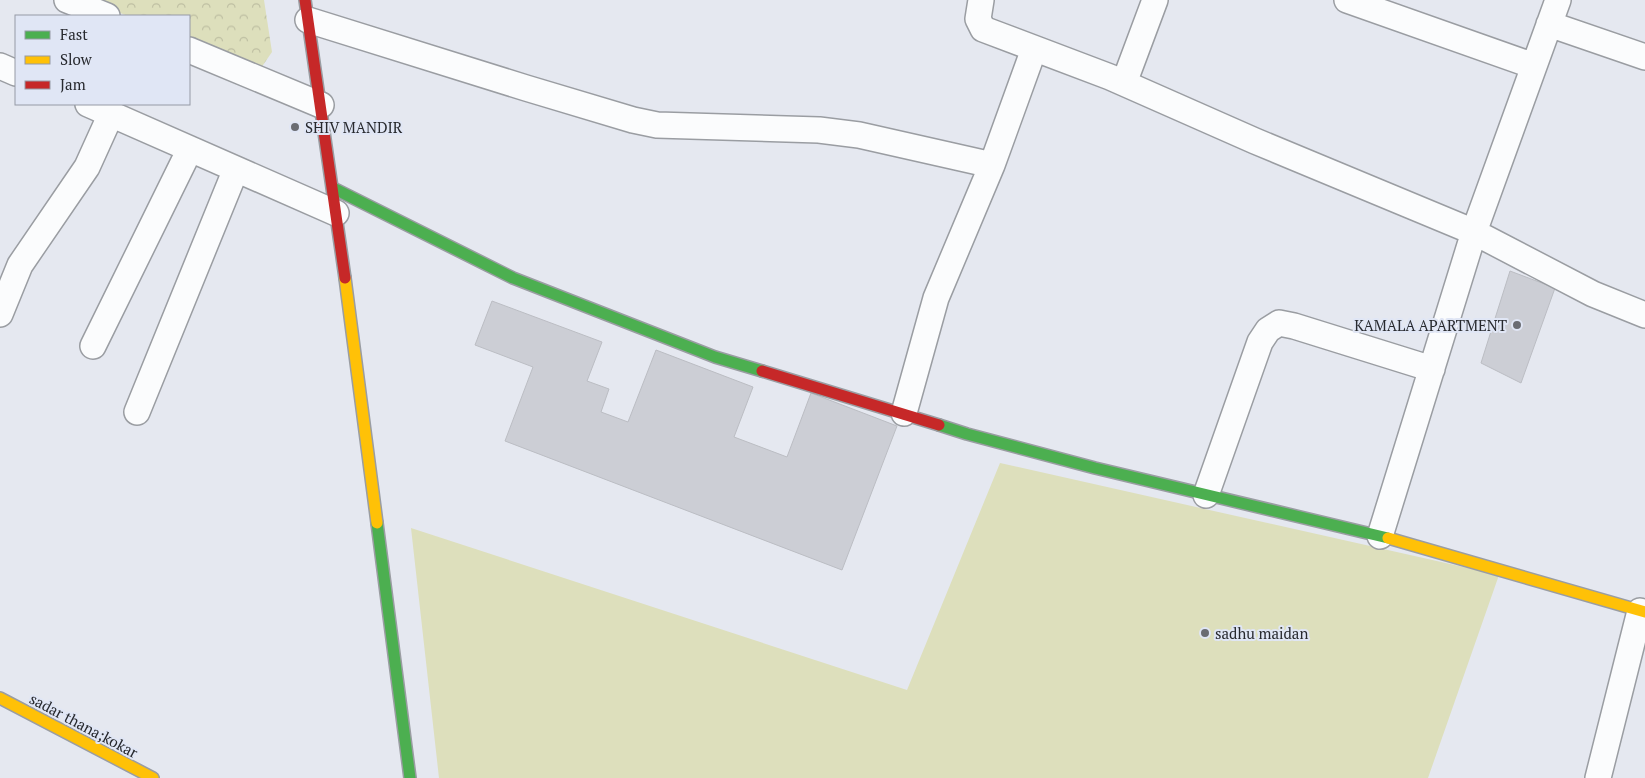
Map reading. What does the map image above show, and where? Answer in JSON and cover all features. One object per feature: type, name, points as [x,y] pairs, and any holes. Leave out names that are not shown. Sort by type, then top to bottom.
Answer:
[{"type":"street","points":[[67,0],[104,15]]},
{"type":"street","points":[[981,0],[978,18],[983,29],[1124,83],[1255,141],[1474,232],[1593,294],[1645,314]]},
{"type":"street","points":[[1124,83],[1155,0]]},
{"type":"street","points":[[1347,0],[1534,66]]},
{"type":"street","points":[[1380,536],[1474,232],[1558,0]]},
{"type":"street","points":[[410,778],[333,188],[306,10],[544,93],[657,126],[692,125],[858,134],[992,165]]},
{"type":"street","points":[[1549,24],[1645,57]]},
{"type":"street","points":[[190,50],[321,105]]},
{"type":"street","points":[[904,413],[936,298],[992,165],[1034,50]]},
{"type":"street","points":[[0,66],[15,73]]},
{"type":"street","points":[[90,105],[336,213]]},
{"type":"street","points":[[0,314],[20,265],[86,167],[111,114]]},
{"type":"street","points":[[93,346],[190,149]]},
{"type":"street","points":[[137,412],[236,169]]},
{"type":"street","points":[[333,188],[512,278],[715,358],[976,436],[1095,468],[1380,536],[1643,612],[1598,778]]},
{"type":"street","points":[[1206,495],[1260,342],[1268,330],[1279,323],[1432,369]]},
{"type":"street","name":"sadar thana;kokar","points":[[0,698],[118,769],[153,778]]},
{"type":"green space","points":[[86,0],[264,0],[272,52],[261,68],[190,40],[190,15],[125,15]]},
{"type":"green space","name":"sadhu maidan","points":[[1000,463],[1499,575],[1428,778],[439,778],[411,528],[907,690]]},
{"type":"building","name":"KAMALA APARTMENT","points":[[1510,271],[1555,288],[1521,383],[1481,363]]},
{"type":"building","points":[[492,301],[602,342],[587,381],[609,389],[601,412],[628,422],[656,350],[753,387],[734,437],[787,457],[811,393],[897,426],[842,570],[505,441],[533,367],[475,345]]},
{"type":"traffic: fast","points":[[333,188],[513,278],[715,357],[762,371]]},
{"type":"traffic: fast","points":[[939,425],[1095,468],[1388,538]]},
{"type":"traffic: fast","points":[[377,523],[410,778]]},
{"type":"traffic: slow","points":[[345,278],[377,523]]},
{"type":"traffic: slow","points":[[1388,538],[1645,612]]},
{"type":"traffic: slow","points":[[0,698],[153,778]]},
{"type":"traffic: jam","points":[[305,0],[345,278]]},
{"type":"traffic: jam","points":[[762,371],[939,425]]},
{"type":"place","name":"SHIV MANDIR","points":[[295,127]]},
{"type":"place","name":"KAMALA APARTMENT","points":[[1517,325]]},
{"type":"place","name":"sadhu maidan","points":[[1205,633]]}]
